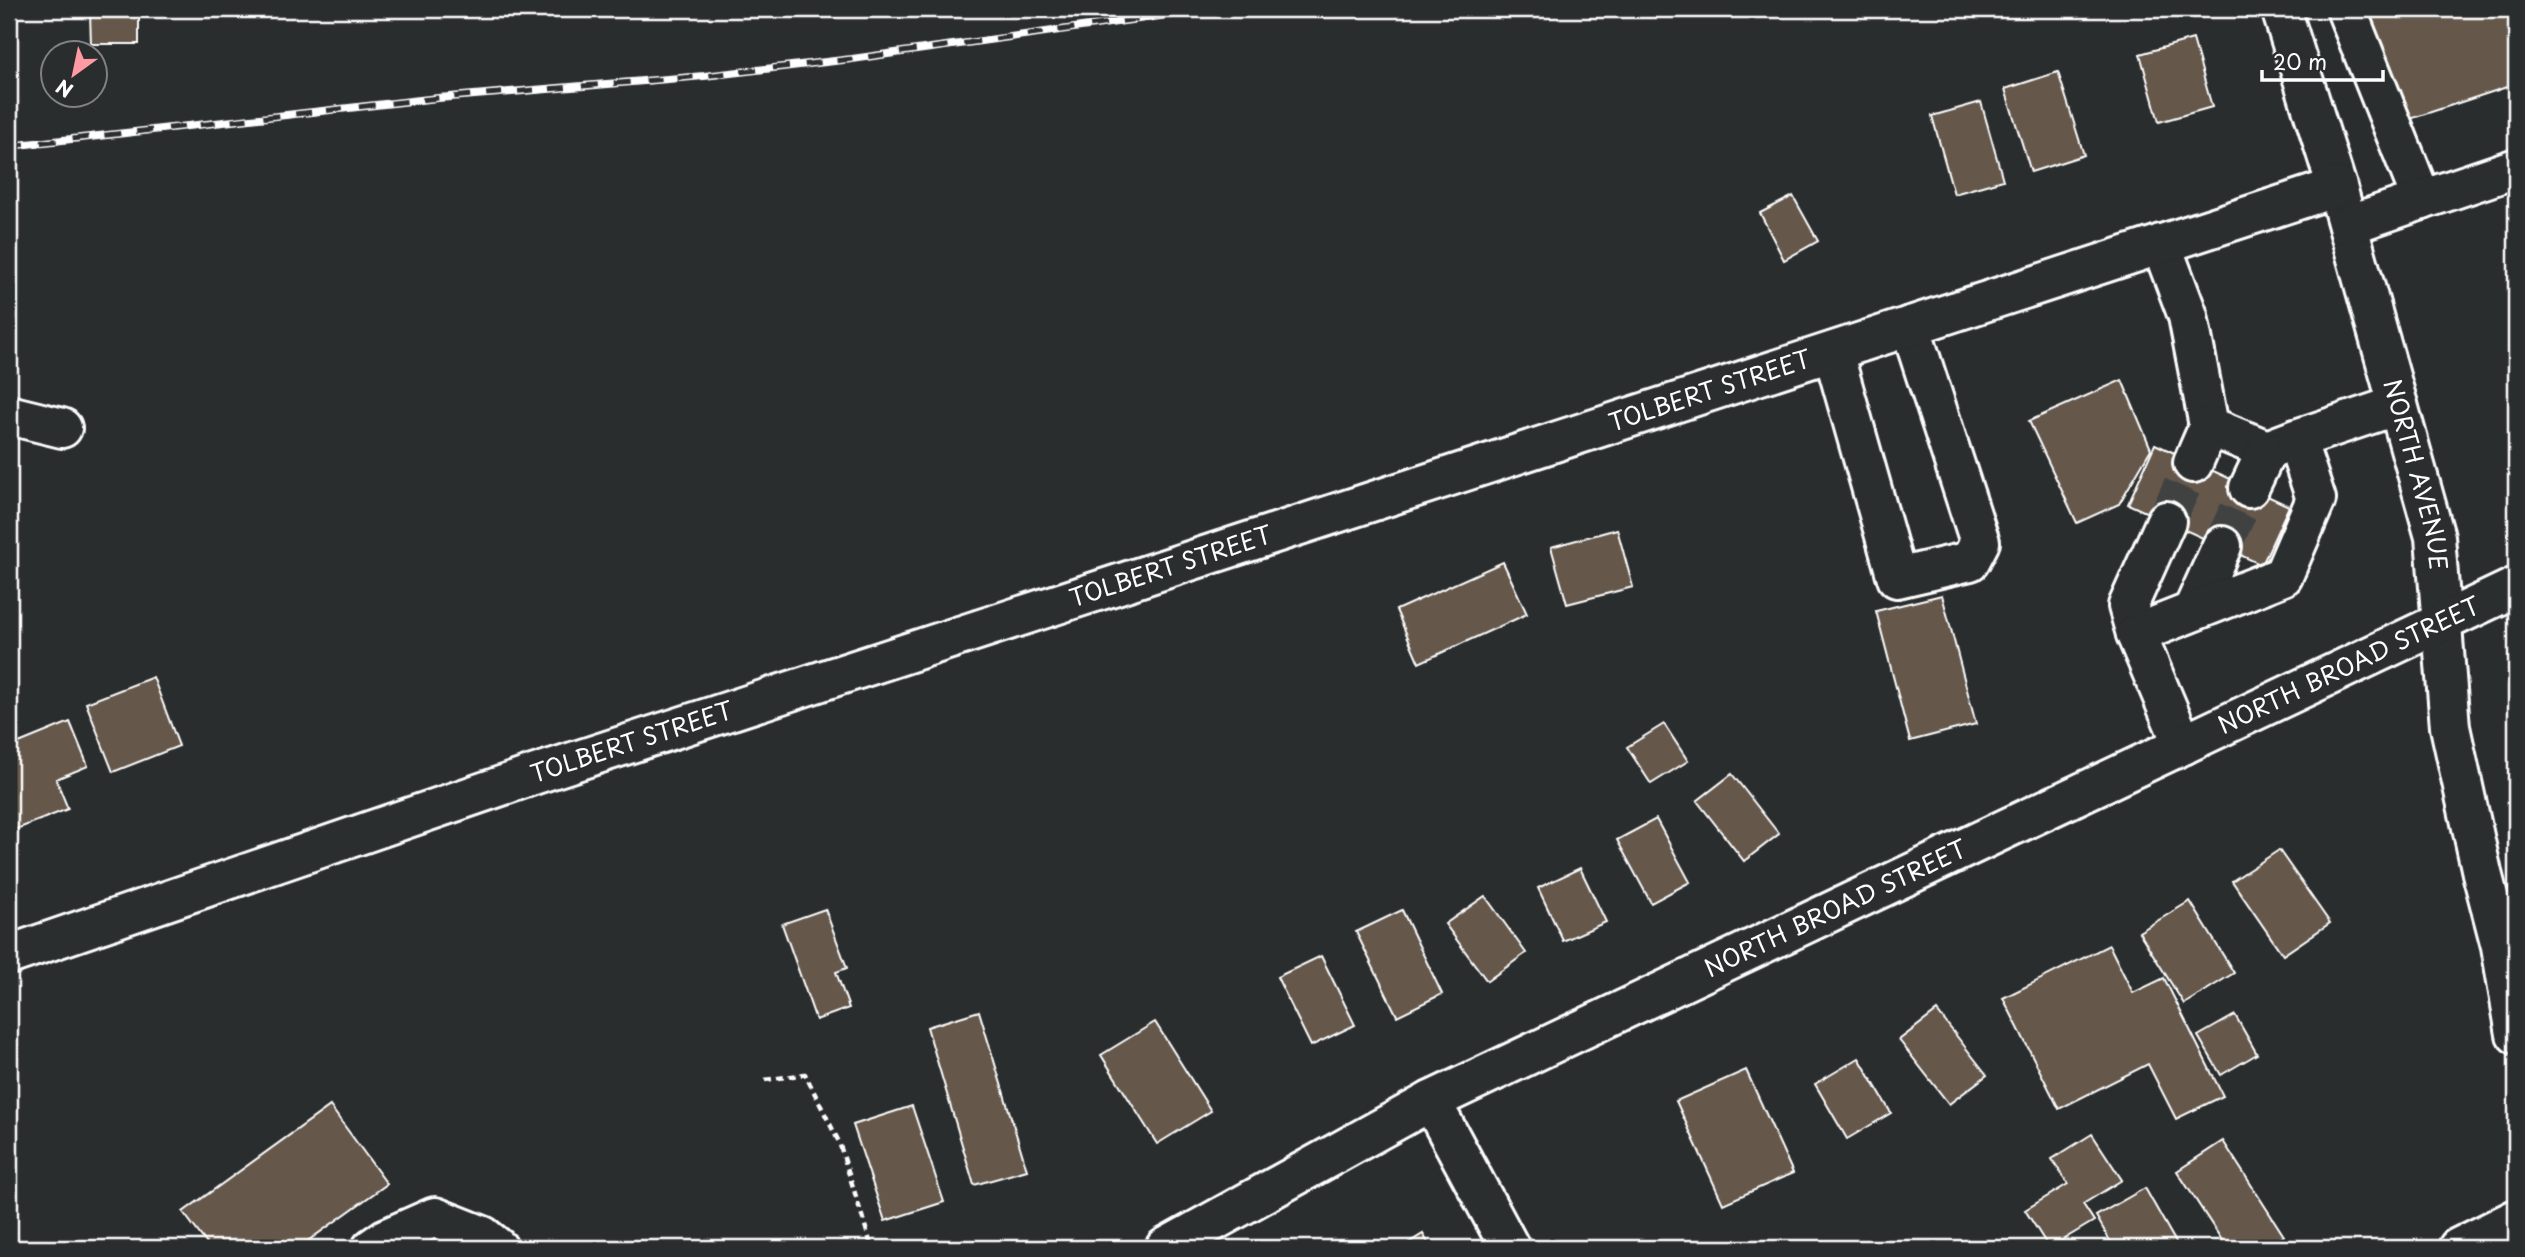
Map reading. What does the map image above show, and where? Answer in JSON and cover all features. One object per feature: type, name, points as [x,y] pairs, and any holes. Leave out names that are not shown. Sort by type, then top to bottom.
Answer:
[{"type":"street","name":"NORTH AVENUE","points":[[2281,9],[2337,187],[2435,537],[2450,727],[2501,946],[2516,1034]]},
{"type":"street","points":[[2346,9],[2422,200]]},
{"type":"street","points":[[2348,225],[2516,168]]},
{"type":"street","name":"TOLBERT STREET","points":[[9,955],[536,774],[2337,187]]},
{"type":"street","points":[[2161,244],[2188,316],[2209,426],[2193,463]]},
{"type":"street","points":[[1833,352],[1897,579],[1970,561],[1980,542],[1910,326]]},
{"type":"street","points":[[2249,488],[2282,445],[2398,405]]},
{"type":"street","points":[[9,415],[62,428]]},
{"type":"street","points":[[2136,634],[2283,576],[2316,499],[2282,445],[2209,426]]},
{"type":"street","points":[[2166,521],[2128,606],[2136,634],[2183,745]]},
{"type":"street","points":[[2193,610],[2222,546]]},
{"type":"street","name":"NORTH BROAD STREET","points":[[1165,1248],[1431,1101],[2516,587]]},
{"type":"street","points":[[1431,1101],[1510,1248]]},
{"type":"street","points":[[372,1248],[385,1239],[435,1217],[482,1236],[498,1248]]},
{"type":"street","points":[[2458,1248],[2516,1219]]},
{"type":"path","points":[[765,1080],[805,1074],[839,1142],[872,1248]]},
{"type":"building","points":[[2366,9],[2516,9],[2516,84],[2404,121]]},
{"type":"building","points":[[90,13],[139,13],[139,44],[108,44],[108,38],[91,38]]},
{"type":"building","points":[[2193,39],[2212,107],[2159,122],[2140,54]]},
{"type":"building","points":[[2058,72],[2084,155],[2031,172],[2005,89]]},
{"type":"building","points":[[1981,102],[2003,180],[1954,194],[1932,116]]},
{"type":"building","points":[[1793,196],[1818,241],[1784,260],[1760,213]]},
{"type":"building","points":[[2122,380],[2151,449],[2119,504],[2077,523],[2029,421]]},
{"type":"building","points":[[2155,444],[2289,506],[2262,565],[2128,504]]},
{"type":"building","points":[[1617,529],[1633,587],[1567,604],[1551,547]]},
{"type":"building","points":[[1503,562],[1527,614],[1419,663],[1396,610]]},
{"type":"building","points":[[1942,595],[1976,724],[1910,741],[1876,611]]},
{"type":"building","points":[[153,677],[179,746],[113,772],[86,703]]},
{"type":"building","points":[[70,722],[88,766],[56,779],[68,809],[9,832],[9,747]]},
{"type":"building","points":[[1664,724],[1688,761],[1651,784],[1627,747]]},
{"type":"building","points":[[1732,774],[1779,834],[1744,861],[1697,801]]},
{"type":"building","points":[[1656,819],[1690,882],[1651,903],[1617,840]]},
{"type":"building","points":[[2279,850],[2330,923],[2283,955],[2232,881]]},
{"type":"building","points":[[1580,868],[1606,922],[1563,941],[1538,888]]},
{"type":"building","points":[[1485,896],[1526,953],[1487,981],[1445,924]]},
{"type":"building","points":[[2190,901],[2234,973],[2184,1004],[2139,932]]},
{"type":"building","points":[[825,909],[847,968],[836,972],[849,1008],[816,1020],[782,924]]},
{"type":"building","points":[[1402,910],[1442,994],[1397,1016],[1356,932]]},
{"type":"building","points":[[2109,945],[2133,993],[2164,978],[2223,1096],[2176,1119],[2148,1064],[2059,1109],[2003,998]]},
{"type":"building","points":[[1321,956],[1355,1025],[1311,1046],[1277,977]]},
{"type":"building","points":[[979,1011],[1027,1170],[974,1185],[927,1027]]},
{"type":"building","points":[[1937,1011],[1987,1075],[1949,1104],[1899,1040]]},
{"type":"building","points":[[2235,1015],[2257,1054],[2221,1075],[2198,1036]]},
{"type":"building","points":[[1155,1022],[1211,1111],[1157,1144],[1101,1055]]},
{"type":"building","points":[[1859,1058],[1891,1113],[1847,1139],[1815,1084]]},
{"type":"building","points":[[1746,1070],[1793,1173],[1723,1204],[1676,1101]]},
{"type":"building","points":[[330,1106],[387,1184],[298,1248],[210,1248],[183,1212]]},
{"type":"building","points":[[912,1106],[944,1202],[885,1221],[853,1125]]},
{"type":"building","points":[[2092,1134],[2122,1180],[2083,1204],[2094,1221],[2049,1248],[2025,1210],[2068,1184],[2052,1159]]},
{"type":"building","points":[[2223,1141],[2284,1236],[2265,1248],[2227,1248],[2177,1171]]},
{"type":"building","points":[[2145,1188],[2179,1248],[2114,1248],[2096,1216]]},
{"type":"building","points":[[1423,1234],[1431,1248],[1400,1248]]},
{"type":"tunnel","points":[[2166,521],[2193,463]]},
{"type":"tunnel","points":[[2222,546],[2249,488]]},
{"type":"railway","points":[[9,146],[438,98],[704,76],[852,59],[1210,9]]}]
